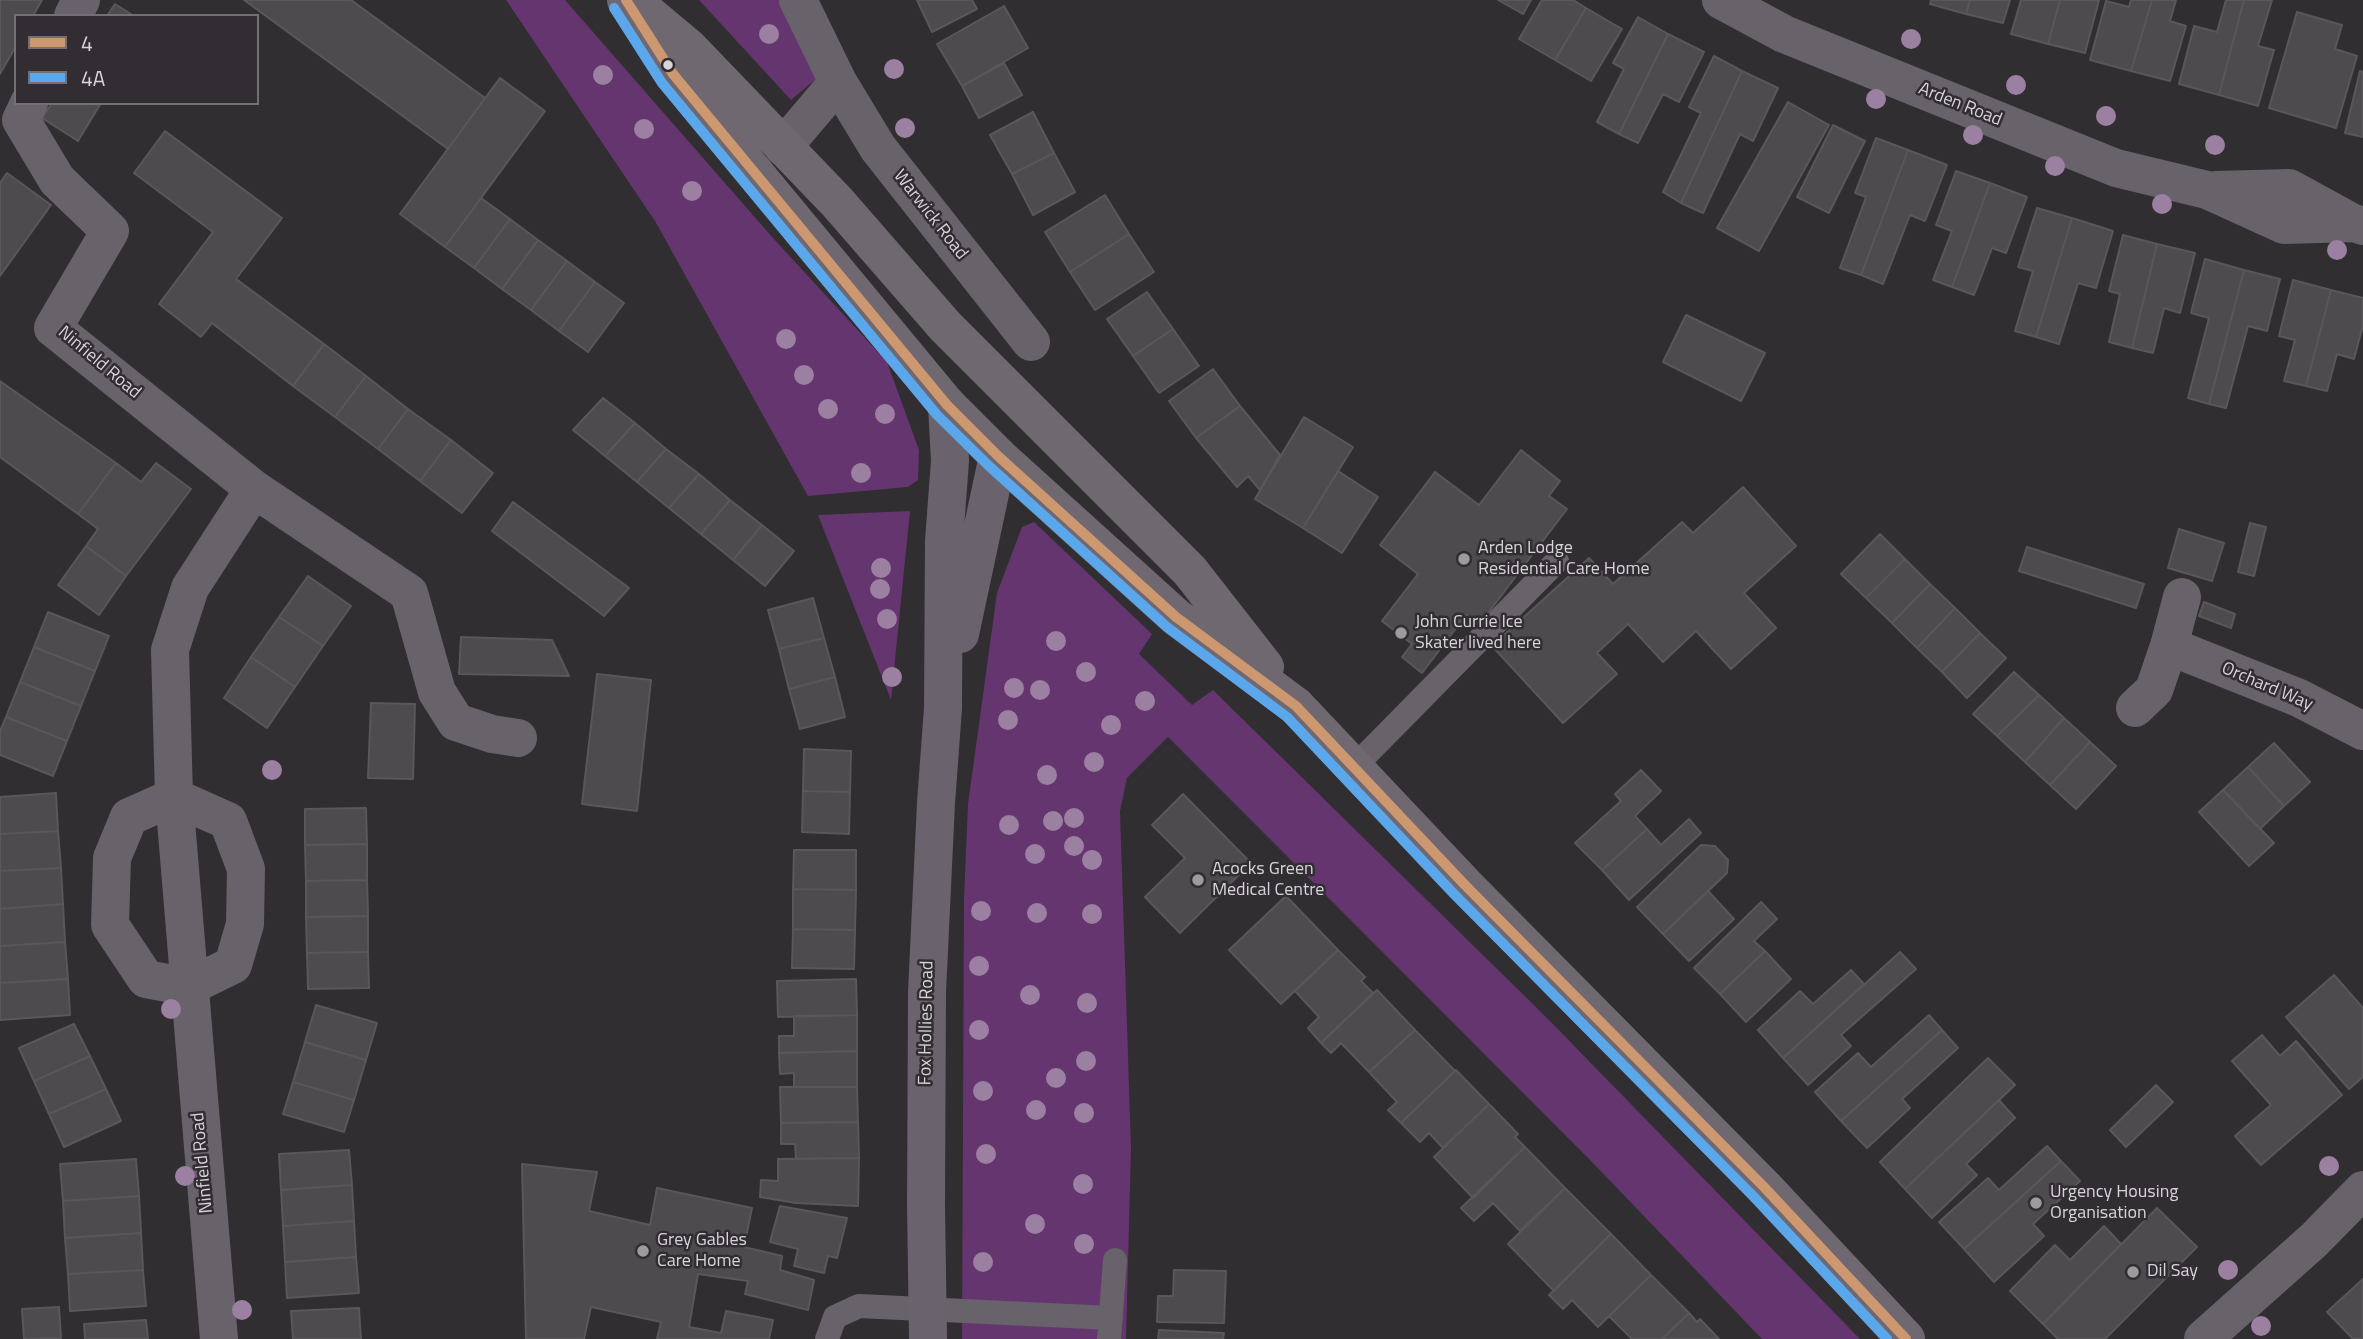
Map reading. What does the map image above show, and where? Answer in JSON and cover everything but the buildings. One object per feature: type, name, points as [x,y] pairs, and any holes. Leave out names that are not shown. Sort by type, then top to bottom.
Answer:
[{"type":"highway","points":[[629,0],[688,47],[837,202],[945,327],[1190,571],[1296,706],[1464,884],[1764,1187],[1906,1339]]},
{"type":"highway","points":[[629,0],[673,74],[947,405],[998,456],[1176,617],[1296,706]]},
{"type":"highway","points":[[998,456],[1002,384]]},
{"type":"main road","name":"Fox Hollies Road","points":[[928,1324],[927,992],[943,708],[944,541],[950,461],[947,405]]},
{"type":"main road","name":"Fox Hollies Road","points":[[943,708],[998,456]]},
{"type":"street","name":"Warwick Road","points":[[798,0],[838,82],[878,148],[1031,342]]},
{"type":"street","name":"Arden Road","points":[[1721,0],[1784,34],[2116,168],[2207,190],[2289,188],[2359,225]]},
{"type":"street","points":[[783,147],[838,82]]},
{"type":"street","name":"Ninfield Road","points":[[28,105],[21,120],[57,180],[110,231],[53,328],[254,489],[409,593],[438,692],[456,722],[492,734],[518,738]]},
{"type":"street","name":"Ninfield Road","points":[[219,1339],[174,797],[170,650],[190,588],[254,489]]},
{"type":"street","points":[[2136,708],[2154,690],[2182,597]]},
{"type":"street","name":"Orchard Way","points":[[2169,646],[2299,698],[2363,731]]},
{"type":"street","points":[[174,797],[228,821],[246,869],[245,924],[233,965],[188,987],[146,979],[110,925],[112,858],[129,817],[174,797]]},
{"type":"street","points":[[2203,1339],[2314,1240],[2363,1190]]},
{"type":"lane","points":[[1354,767],[1557,561]]},
{"type":"lane","points":[[827,1339],[835,1317],[859,1306],[928,1324],[1110,1328],[1115,1260]]},
{"type":"shaded area","points":[[506,0],[565,0],[773,238],[887,362],[919,450],[918,480],[908,487],[808,496],[655,221]]},
{"type":"shaded area","points":[[699,0],[780,0],[817,78],[791,100]]},
{"type":"shaded area","points":[[910,511],[891,700],[818,515]]},
{"type":"shaded area","points":[[1034,522],[1152,634],[1139,654],[1192,705],[1213,690],[1546,1017],[1860,1339],[1762,1339],[1592,1162],[1168,737],[1127,778],[1120,811],[1131,1149],[1126,1339],[962,1339],[964,900],[968,804],[997,593],[1022,527]]},
{"type":"transit line","name":"4","points":[[626,0],[673,74],[947,405],[998,456],[1176,617],[1296,706],[1464,884],[1764,1187],[1906,1339]]},
{"type":"transit line","name":"4A","points":[[614,8],[662,83],[937,415],[989,466],[1167,627],[1287,717],[1454,894],[1754,1197],[1887,1339]]},
{"type":"place","name":"Arden Lodge Residential Care Home","points":[[1464,559]]},
{"type":"place","name":"John Currie Ice Skater lived here","points":[[1401,633]]},
{"type":"place","name":"Acocks Green Medical Centre","points":[[1198,880]]},
{"type":"place","name":"Urgency Housing Organisation","points":[[2036,1203]]},
{"type":"place","name":"Grey Gables Care Home","points":[[643,1251]]},
{"type":"place","name":"Dil Say","points":[[2133,1272]]}]
